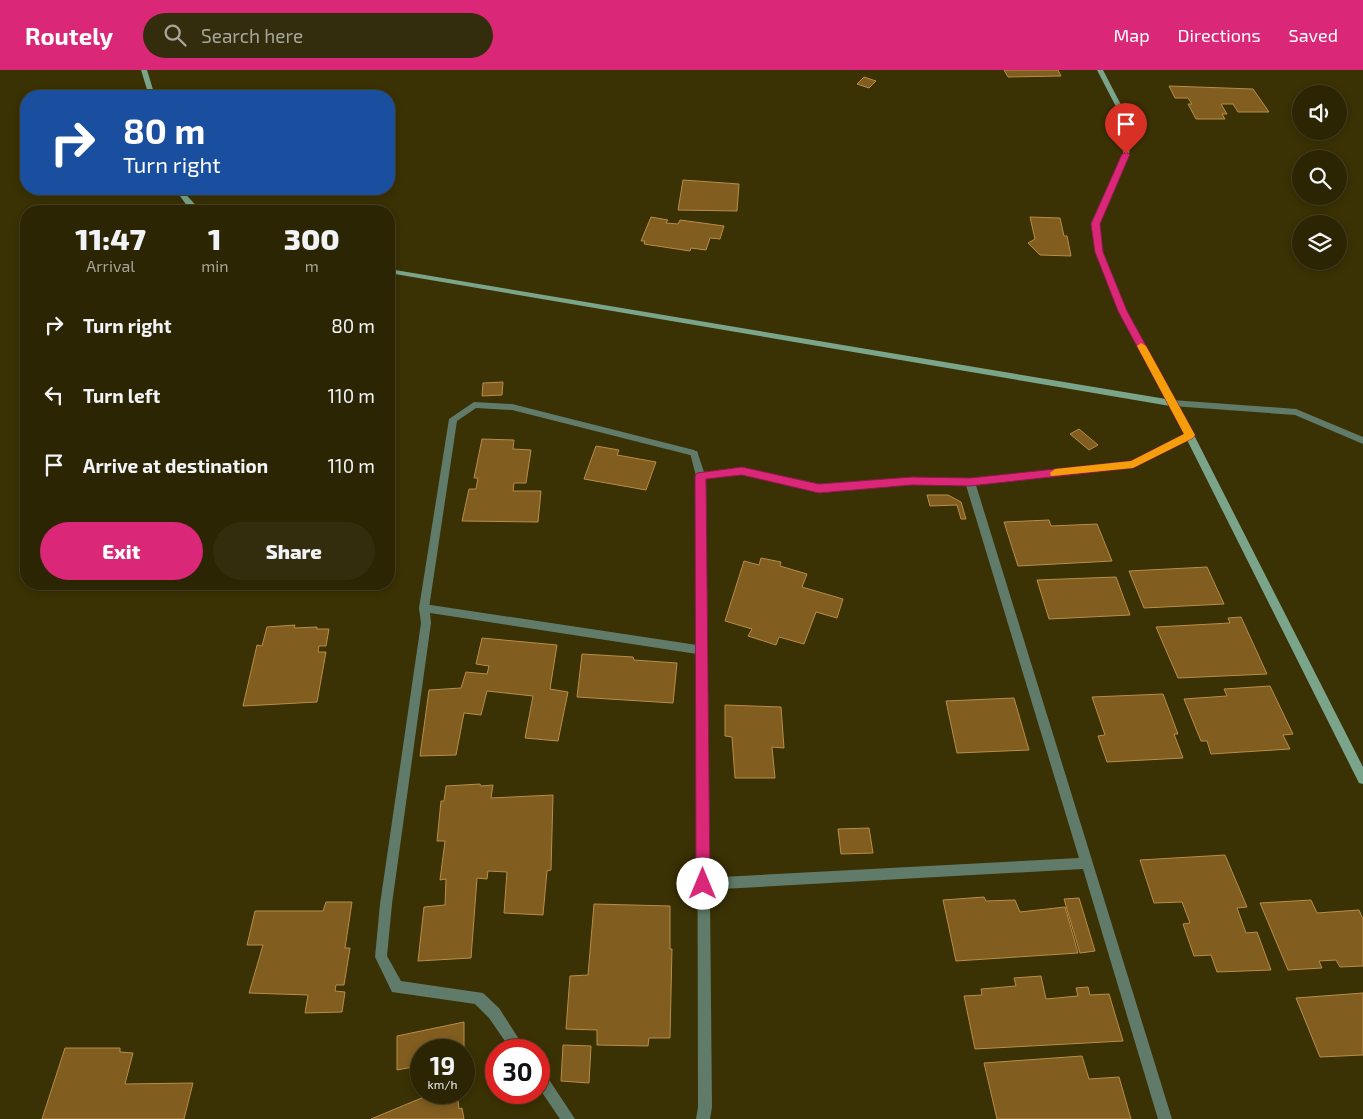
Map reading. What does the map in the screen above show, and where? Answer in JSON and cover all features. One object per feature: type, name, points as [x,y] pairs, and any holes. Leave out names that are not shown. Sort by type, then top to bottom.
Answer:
[{"type":"street","points":[[144,70],[150,90]]},
{"type":"street","points":[[1100,70],[1129,126],[1126,154],[1095,224],[1099,252],[1123,311],[1190,435],[1363,779]]},
{"type":"street","points":[[183,195],[191,205]]},
{"type":"street","points":[[395,272],[1172,403],[1296,412],[1363,441]]},
{"type":"street","points":[[512,1039],[494,1013],[478,998],[397,987],[381,957],[426,623],[424,608],[453,419],[474,405],[512,406],[694,453],[701,476],[705,1107],[703,1119]]},
{"type":"street","points":[[701,476],[742,471],[819,488],[912,481],[970,482],[1133,464],[1190,435]]},
{"type":"street","points":[[970,482],[1166,1119]]},
{"type":"street","points":[[424,608],[701,650]]},
{"type":"street","points":[[703,884],[1087,863]]},
{"type":"street","points":[[550,1094],[568,1119]]},
{"type":"building","points":[[1004,70],[1058,70],[1061,76],[1008,77]]},
{"type":"building","points":[[864,77],[876,81],[869,88],[857,84]]},
{"type":"building","points":[[1169,86],[1253,89],[1269,112],[1238,112],[1233,104],[1221,104],[1227,114],[1222,114],[1225,119],[1196,119],[1188,104],[1192,104],[1188,98],[1175,98]]},
{"type":"building","points":[[683,180],[739,184],[737,211],[678,210]]},
{"type":"building","points":[[651,217],[668,220],[666,223],[678,224],[680,220],[724,226],[720,239],[710,238],[706,250],[691,248],[690,251],[644,244],[645,241],[641,241]]},
{"type":"building","points":[[1030,217],[1060,218],[1064,236],[1067,236],[1071,256],[1040,255],[1028,243],[1035,239]]},
{"type":"building","points":[[503,382],[502,395],[482,396],[483,383]]},
{"type":"building","points":[[1079,429],[1098,445],[1089,450],[1070,434]]},
{"type":"building","points":[[482,439],[514,440],[513,449],[531,450],[526,483],[514,483],[513,491],[541,491],[538,522],[462,521],[469,489],[476,489],[478,478],[474,478]]},
{"type":"building","points":[[596,446],[619,450],[617,455],[656,462],[646,490],[584,479]]},
{"type":"building","points":[[927,495],[948,495],[961,502],[966,519],[961,519],[957,505],[930,506]]},
{"type":"building","points":[[1049,520],[1051,526],[1097,524],[1112,561],[1018,566],[1004,522]]},
{"type":"building","points":[[761,558],[781,562],[780,566],[807,574],[802,587],[843,599],[837,618],[816,612],[804,644],[779,637],[776,645],[748,636],[752,629],[725,621],[744,561],[759,565]]},
{"type":"building","points":[[1207,567],[1224,604],[1144,608],[1129,571]]},
{"type":"building","points":[[1116,577],[1130,615],[1049,619],[1037,580]]},
{"type":"building","points":[[1241,617],[1267,674],[1178,678],[1156,627],[1230,623],[1228,618]]},
{"type":"building","points":[[295,625],[294,628],[317,627],[317,629],[329,629],[326,646],[319,646],[318,652],[326,652],[317,702],[243,706],[257,645],[262,646],[267,627]]},
{"type":"building","points":[[482,638],[557,645],[550,689],[568,692],[558,741],[525,738],[533,696],[487,691],[481,715],[464,713],[456,755],[420,756],[429,690],[461,688],[466,672],[487,674],[489,666],[476,664]]},
{"type":"building","points":[[582,654],[633,657],[634,660],[677,663],[673,703],[577,697]]},
{"type":"building","points":[[1270,686],[1293,734],[1283,735],[1290,749],[1211,754],[1207,741],[1201,741],[1184,699],[1227,696],[1224,689]]},
{"type":"building","points":[[1163,694],[1178,734],[1174,734],[1183,758],[1107,762],[1098,736],[1105,735],[1092,697]]},
{"type":"building","points":[[1014,698],[1029,750],[957,753],[946,701]]},
{"type":"building","points":[[725,705],[781,707],[784,748],[772,747],[775,778],[735,778],[732,737],[725,736]]},
{"type":"building","points":[[480,784],[481,786],[493,785],[491,798],[553,795],[551,870],[547,871],[543,915],[504,913],[507,872],[488,871],[487,879],[477,878],[471,958],[418,961],[424,907],[445,905],[446,879],[440,880],[445,841],[437,841],[441,801],[444,801],[446,786]]},
{"type":"building","points":[[869,828],[873,853],[841,854],[838,829]]},
{"type":"building","points":[[1225,855],[1247,907],[1237,908],[1246,933],[1257,932],[1271,970],[1217,972],[1211,955],[1194,956],[1183,924],[1190,923],[1182,902],[1154,903],[1140,860]]},
{"type":"building","points":[[984,897],[986,901],[1015,900],[1020,912],[1065,907],[1078,953],[956,961],[943,900]]},
{"type":"building","points":[[1079,898],[1095,951],[1080,953],[1064,899]]},
{"type":"building","points":[[1311,900],[1317,913],[1359,910],[1363,919],[1363,966],[1340,967],[1336,960],[1319,961],[1322,968],[1288,970],[1260,903]]},
{"type":"building","points":[[326,902],[352,902],[345,948],[350,948],[344,985],[336,985],[335,991],[345,992],[342,1012],[305,1013],[308,995],[249,993],[263,945],[247,945],[255,911],[323,911]]},
{"type":"building","points":[[594,904],[670,906],[670,949],[672,949],[670,1038],[649,1038],[648,1046],[597,1045],[597,1030],[566,1029],[570,976],[588,975]]},
{"type":"building","points":[[1041,976],[1046,999],[1078,996],[1076,988],[1088,987],[1090,995],[1109,994],[1123,1041],[975,1049],[964,996],[982,995],[981,989],[1016,986],[1014,978]]},
{"type":"building","points":[[1363,993],[1363,1055],[1320,1057],[1296,998]]},
{"type":"building","points":[[464,1022],[464,1039],[410,1039],[410,1068],[397,1070],[397,1036]]},
{"type":"building","points":[[563,1045],[591,1046],[589,1083],[561,1081]]},
{"type":"building","points":[[65,1048],[120,1048],[120,1052],[133,1053],[125,1084],[193,1083],[184,1119],[42,1119]]},
{"type":"building","points":[[1082,1056],[1089,1079],[1119,1077],[1131,1119],[997,1119],[984,1063]]},
{"type":"building","points":[[410,1103],[458,1104],[459,1109],[462,1108],[464,1119],[371,1119]]},
{"type":"slow traffic","points":[[1055,473],[1133,464],[1190,435],[1141,346]]},
{"type":"route","points":[[703,884],[701,476],[742,471],[819,488],[912,481],[970,482],[1133,464],[1190,435],[1123,311],[1099,252],[1095,224],[1126,154]]}]
